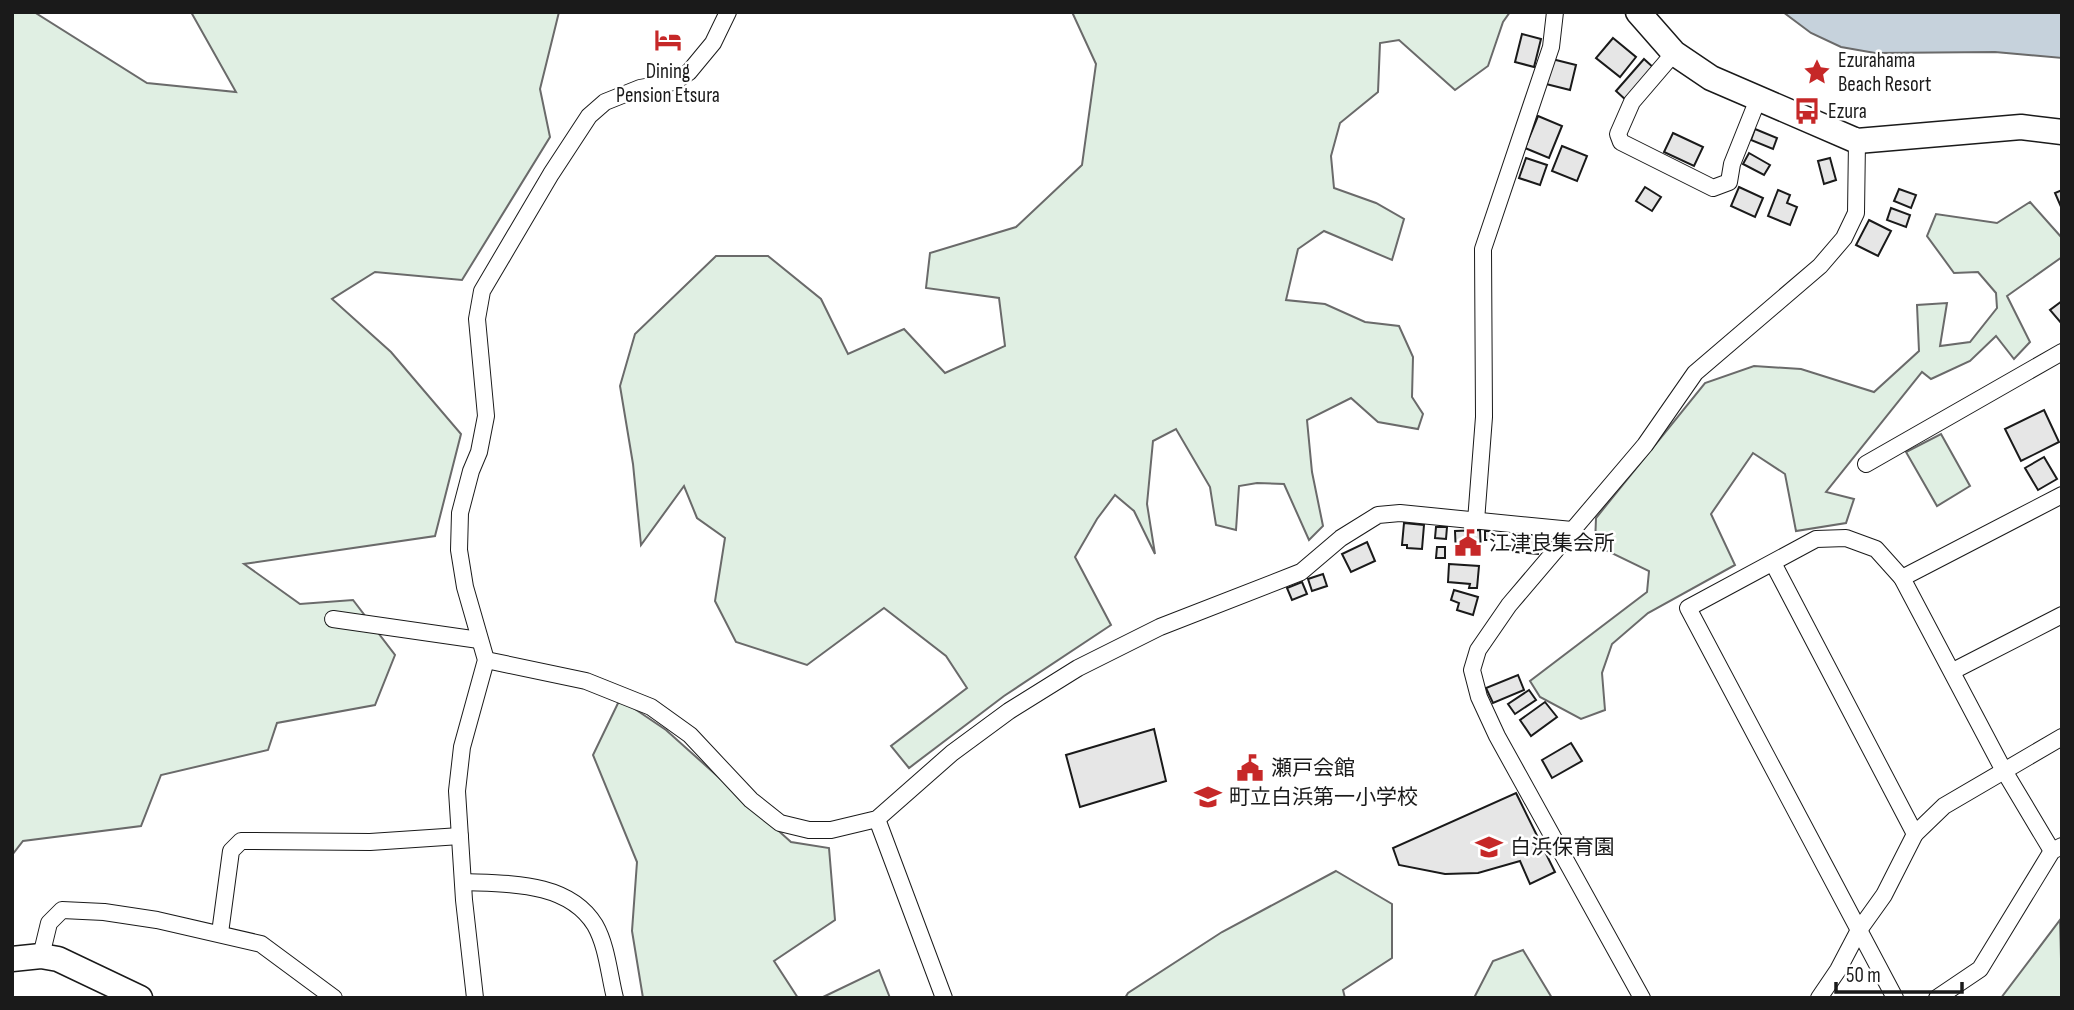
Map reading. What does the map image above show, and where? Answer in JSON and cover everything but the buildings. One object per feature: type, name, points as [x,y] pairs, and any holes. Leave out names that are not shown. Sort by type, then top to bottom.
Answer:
[{"type":"main road","points":[[1638,12],[1674,53],[1711,78],[1857,141],[2021,127],[2062,132]]},
{"type":"main road","points":[[12,959],[41,956],[58,959],[140,998]]},
{"type":"street","points":[[475,998],[457,791],[462,747],[486,660],[465,587],[459,550],[460,513],[479,452],[486,416],[477,319],[482,291],[551,174],[589,116],[605,102],[640,88],[674,82],[689,72],[713,43],[729,12]]},
{"type":"street","points":[[1476,521],[1484,417],[1483,249],[1551,47],[1555,12]]},
{"type":"street","points":[[1674,53],[1632,102],[1618,134],[1621,142],[1713,188],[1728,182],[1732,164],[1758,99]]},
{"type":"street","points":[[1642,998],[1497,736],[1479,697],[1472,670],[1478,650],[1509,605],[1645,445],[1695,373],[1819,266],[1844,238],[1856,212],[1857,141]]},
{"type":"street","points":[[1866,464],[2062,352]]},
{"type":"street","points":[[1902,578],[2062,495]]},
{"type":"street","points":[[486,660],[586,681],[651,707],[690,735],[751,800],[780,823],[809,830],[831,830],[877,819],[952,753],[1009,710],[1078,668],[1160,627],[1301,572],[1341,538],[1378,515],[1400,513],[1572,530]]},
{"type":"street","points":[[1895,998],[1688,608],[1816,539],[1846,538],[1876,549],[1902,578],[2003,769],[2057,848],[1980,969],[1937,998]]},
{"type":"street","points":[[1773,563],[1915,834]]},
{"type":"street","points":[[1953,671],[2062,615]]},
{"type":"street","points":[[332,620],[479,640]]},
{"type":"street","points":[[1819,998],[1838,970],[1859,930],[1884,895],[1915,834],[1944,806],[2003,769],[2062,737]]},
{"type":"street","points":[[877,819],[944,998]]},
{"type":"street","points":[[220,933],[231,851],[240,841],[370,842],[460,836]]},
{"type":"street","points":[[463,882],[519,884],[549,891],[576,905],[594,924],[603,943],[614,998]]},
{"type":"street","points":[[41,956],[49,923],[62,910],[104,912],[220,933],[261,944],[312,991],[334,998]]},
{"type":"green space","points":[[12,12],[34,12],[147,83],[236,92],[191,12],[559,12],[540,89],[550,137],[462,280],[375,272],[332,299],[391,352],[461,434],[435,536],[244,564],[300,604],[353,600],[395,655],[375,705],[277,723],[268,750],[161,775],[141,826],[23,841],[12,855]]},
{"type":"green space","points":[[1072,12],[1510,12],[1503,22],[1488,66],[1455,90],[1399,40],[1380,43],[1378,92],[1340,123],[1331,156],[1334,188],[1376,203],[1404,219],[1392,260],[1324,231],[1298,249],[1286,300],[1325,304],[1365,322],[1399,326],[1413,357],[1412,397],[1423,414],[1418,429],[1378,422],[1351,398],[1307,420],[1312,472],[1323,526],[1309,540],[1284,484],[1257,483],[1239,486],[1236,530],[1216,525],[1210,487],[1176,429],[1153,441],[1147,504],[1155,554],[1134,511],[1115,495],[1097,519],[1075,557],[1111,625],[1004,696],[909,768],[891,746],[967,688],[946,656],[884,608],[807,665],[736,642],[715,601],[725,538],[697,518],[684,486],[641,545],[633,464],[620,386],[635,334],[716,256],[768,256],[821,299],[848,354],[904,329],[945,373],[1005,346],[999,298],[926,288],[930,253],[1016,227],[1082,165],[1096,64]]},
{"type":"green space","points":[[2030,202],[2062,238],[2062,257],[2007,296],[2030,342],[2014,359],[1996,336],[1970,361],[1931,379],[1922,372],[1826,492],[1854,499],[1846,523],[1796,531],[1785,474],[1753,453],[1711,514],[1735,565],[1648,613],[1612,644],[1602,673],[1605,710],[1581,719],[1540,697],[1530,681],[1647,592],[1649,571],[1595,545],[1596,518],[1705,383],[1754,366],[1801,369],[1874,392],[1919,351],[1917,305],[1947,303],[1940,346],[1970,342],[1997,308],[1996,293],[1978,272],[1954,273],[1927,236],[1936,214],[1997,223]]},
{"type":"green space","points":[[1941,434],[1970,486],[1937,506],[1906,452]]},
{"type":"green space","points":[[620,699],[666,730],[791,842],[829,848],[835,920],[774,961],[798,998],[643,998],[632,931],[637,862],[593,755]]},
{"type":"green space","points":[[1336,871],[1392,904],[1392,958],[1343,990],[1345,998],[1125,998],[1128,993],[1222,932]]},
{"type":"green space","points":[[2060,920],[2062,998],[2001,998]]},
{"type":"green space","points":[[1523,950],[1552,998],[1474,998],[1493,961]]},
{"type":"green space","points":[[879,970],[890,998],[821,998]]},
{"type":"shaded area","points":[[1783,12],[2062,12],[2062,58],[1995,52],[1875,53],[1841,47],[1811,33]]},
{"type":"place","name":"Dining Pension Etsura","points":[[668,40]]},
{"type":"place","name":"Ezurahama Beach Resort","points":[[1817,72]]},
{"type":"place","name":"Ezura","points":[[1807,111]]},
{"type":"place","name":"江津良集会所","points":[[1468,543]]},
{"type":"place","name":"瀬戸会館","points":[[1250,768]]},
{"type":"place","name":"町立白浜第一小学校","points":[[1208,797]]},
{"type":"place","name":"白浜保育園","points":[[1489,847]]}]
